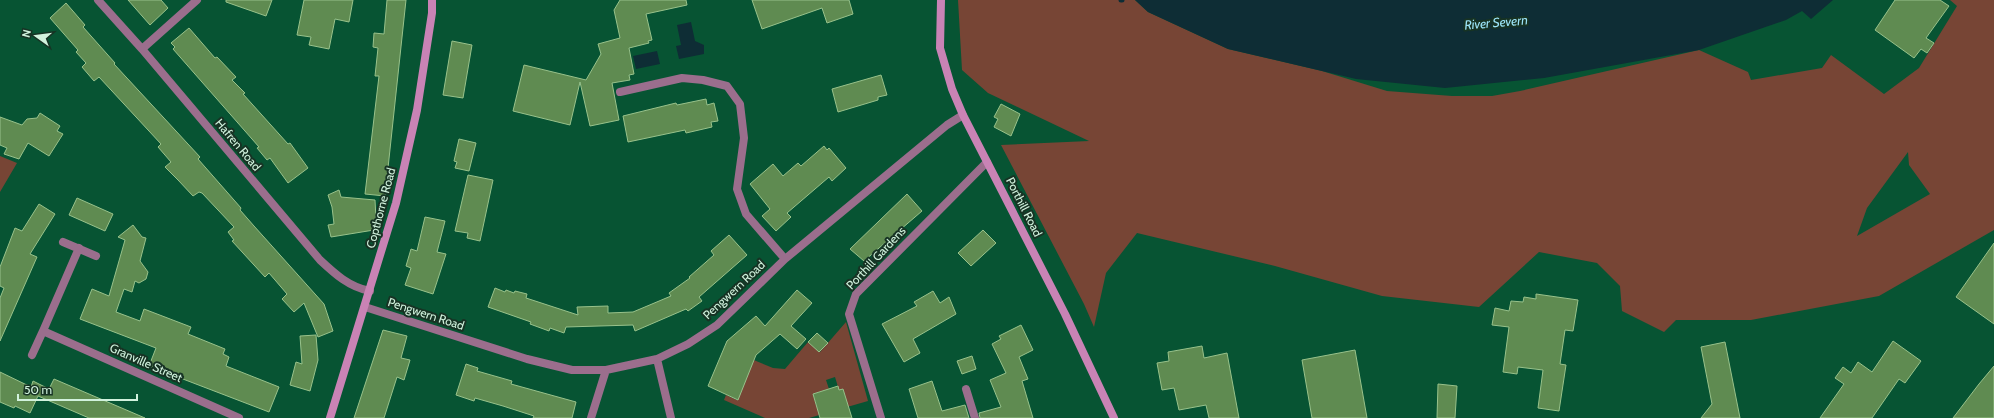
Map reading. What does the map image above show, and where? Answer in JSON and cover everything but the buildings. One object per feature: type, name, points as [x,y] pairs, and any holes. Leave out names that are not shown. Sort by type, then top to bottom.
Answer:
[{"type":"street","name":"Hafren Road","points":[[98,0],[142,49],[320,260],[338,277],[352,286],[370,292]]},
{"type":"street","points":[[142,49],[197,0]]},
{"type":"street","name":"Copthorne Road","points":[[330,418],[370,292],[396,203],[417,110],[432,13],[432,0]]},
{"type":"street","name":"Porthill Road","points":[[941,0],[940,48],[952,89],[963,115],[1065,314],[1114,418]]},
{"type":"street","points":[[620,92],[682,78],[703,80],[727,86],[740,104],[744,138],[736,189],[746,214],[785,259]]},
{"type":"street","name":"Pengwern Road","points":[[365,307],[526,359],[572,370],[606,370],[657,359],[688,344],[717,324],[785,259],[948,125],[963,115]]},
{"type":"street","name":"Porthill Gardens","points":[[881,418],[849,314],[856,294],[987,162]]},
{"type":"street","points":[[63,242],[96,256]]},
{"type":"street","points":[[32,355],[79,248]]},
{"type":"street","name":"Granville Street","points":[[43,331],[239,418]]},
{"type":"street","points":[[657,359],[671,418]]},
{"type":"street","points":[[591,418],[606,370]]},
{"type":"street","points":[[966,389],[974,418]]},
{"type":"shaded area","points":[[958,0],[1135,0],[1148,12],[1228,49],[1322,71],[1387,91],[1452,96],[1492,96],[1699,50],[1748,72],[1751,80],[1822,68],[1831,55],[1884,94],[1919,68],[1957,6],[1950,0],[1994,0],[1994,230],[1879,296],[1751,320],[1676,320],[1664,332],[1622,311],[1620,286],[1597,263],[1539,252],[1479,307],[1382,296],[1275,266],[1137,233],[1106,273],[1094,327],[1084,304],[1001,145],[1089,141],[988,93],[962,70]],"holes":[[[1908,152],[1909,165],[1930,194],[1857,236],[1867,208]]]},
{"type":"shaded area","points":[[0,156],[17,163],[0,192]]},
{"type":"shaded area","points":[[846,322],[868,401],[809,418],[765,418],[724,400],[726,395],[737,400],[744,356],[773,368],[785,369],[808,342],[820,352]],"holes":[[[835,377],[839,390],[843,389],[846,401],[816,405],[813,394],[829,389],[826,380]]]},
{"type":"water","name":"River Severn","points":[[1135,0],[1833,0],[1811,19],[1802,11],[1786,20],[1699,50],[1544,78],[1445,88],[1356,79],[1228,49],[1148,12]]},
{"type":"water","points":[[691,22],[695,41],[704,45],[704,54],[679,59],[676,46],[681,45],[677,25]]},
{"type":"water","points":[[657,51],[660,64],[636,69],[633,56]]}]
